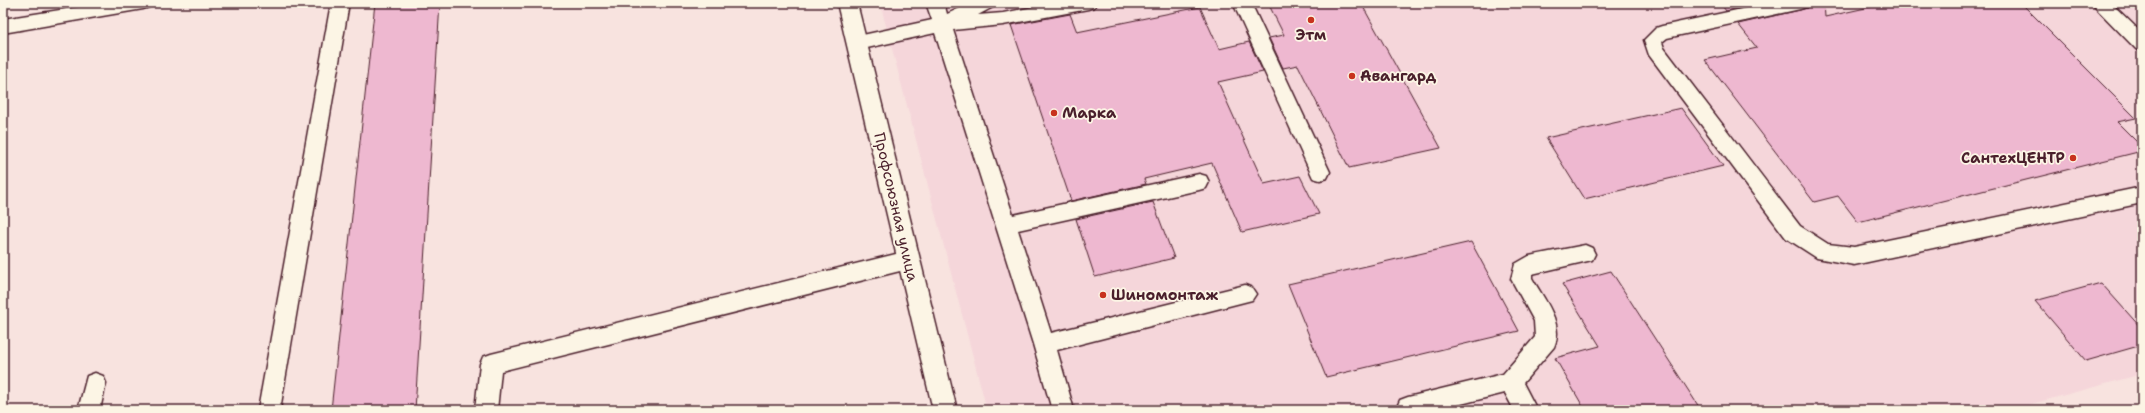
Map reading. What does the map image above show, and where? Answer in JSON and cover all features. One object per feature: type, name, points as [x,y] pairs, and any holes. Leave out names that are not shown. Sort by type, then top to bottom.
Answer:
[{"type":"highway","name":"Профсоюзная улица","points":[[847,3],[858,43],[908,260],[945,410]]},
{"type":"lane","points":[[3,26],[143,3]]},
{"type":"lane","points":[[269,410],[340,3]]},
{"type":"lane","points":[[935,3],[940,25],[1044,344],[1063,410]]},
{"type":"lane","points":[[940,25],[986,3]]},
{"type":"lane","points":[[858,43],[940,25],[1003,19],[1088,3]]},
{"type":"lane","points":[[1242,3],[1320,172]]},
{"type":"lane","points":[[1800,3],[1662,34],[1653,40],[1655,50],[1793,232],[1824,252],[1854,256],[2142,195]]},
{"type":"lane","points":[[2100,3],[2142,44]]},
{"type":"lane","points":[[1005,225],[1199,182]]},
{"type":"lane","points":[[1408,407],[1510,382],[1546,340],[1545,320],[1521,279],[1522,270],[1529,265],[1585,254]]},
{"type":"lane","points":[[486,410],[491,364],[908,260]]},
{"type":"lane","points":[[1044,344],[1245,294]]},
{"type":"lane","points":[[1510,382],[1526,410]]},
{"type":"lane","points":[[89,410],[96,384]]},
{"type":"shaded area","points":[[880,3],[2142,3],[2142,374],[2010,410],[987,410]]},
{"type":"building","points":[[375,3],[440,3],[415,410],[331,410]]},
{"type":"building","name":"Авангард","points":[[1268,3],[1361,3],[1441,148],[1349,168],[1298,65],[1283,68],[1269,38],[1284,35]]},
{"type":"building","points":[[1720,3],[1763,3],[1726,11]]},
{"type":"building","points":[[1810,3],[1824,3],[1825,17],[1888,3],[2021,3],[2136,118],[2117,122],[2142,147],[2142,151],[1858,222],[1838,196],[1814,202],[1705,60],[1757,48],[1738,24],[1807,8]]},
{"type":"building","points":[[1200,7],[1219,49],[1249,42],[1263,72],[1218,82],[1264,184],[1300,176],[1319,214],[1242,232],[1212,163],[1144,179],[1146,184],[1071,201],[1011,25],[1070,14],[1077,32]]},
{"type":"building","points":[[1681,108],[1723,166],[1584,199],[1546,138]]},
{"type":"building","points":[[1153,202],[1174,258],[1095,277],[1076,219]]},
{"type":"building","points":[[1471,242],[1519,331],[1326,377],[1288,284]]},
{"type":"building","points":[[1611,271],[1701,410],[1585,410],[1555,358],[1600,346],[1562,284]]},
{"type":"building","points":[[2101,283],[2142,329],[2142,345],[2086,361],[2035,301]]},
{"type":"place","name":"Этм","points":[[1311,20]]},
{"type":"place","name":"Авангард","points":[[1352,76]]},
{"type":"place","name":"Марка","points":[[1054,113]]},
{"type":"place","name":"СантехЦЕНТР","points":[[2073,158]]},
{"type":"place","name":"Шиномонтаж","points":[[1103,295]]}]
